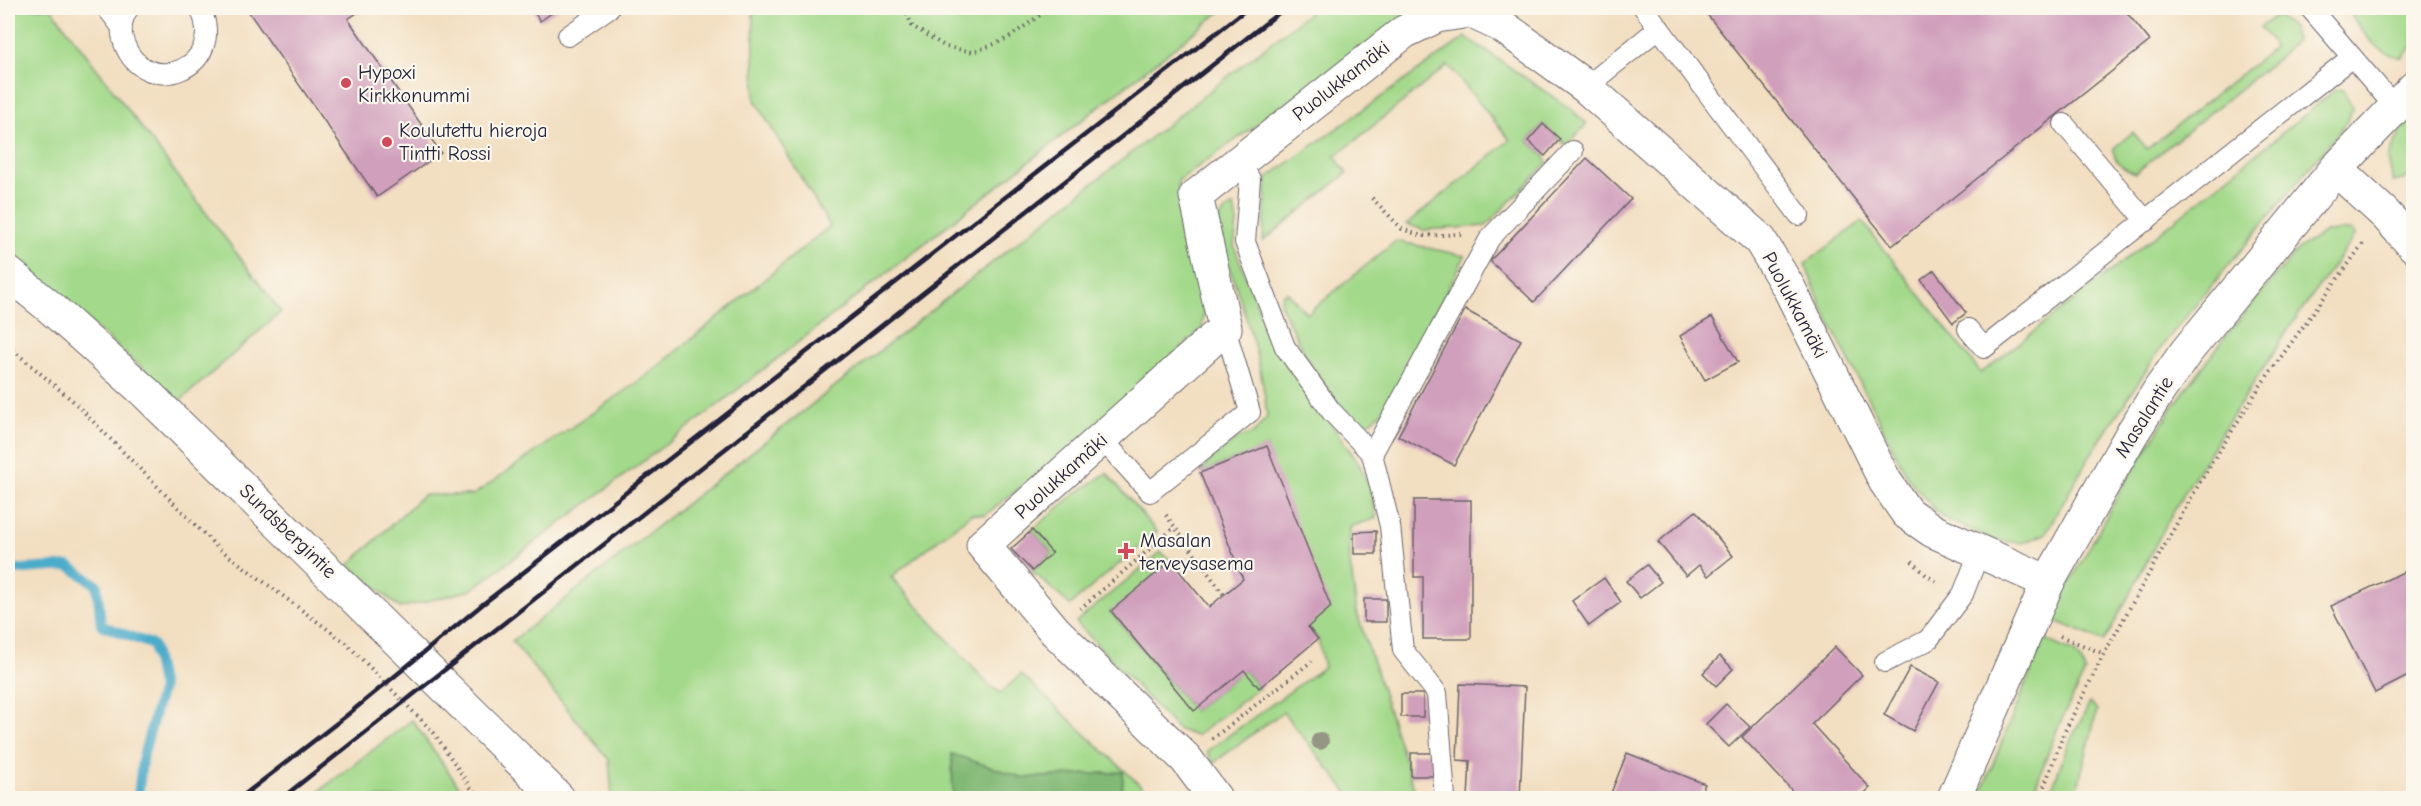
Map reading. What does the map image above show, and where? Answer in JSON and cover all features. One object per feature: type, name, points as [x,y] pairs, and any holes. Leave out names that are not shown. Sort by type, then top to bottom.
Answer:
[{"type":"street","name":"Puolukkamäki","points":[[1215,798],[1186,759],[1055,631],[983,545],[1225,328],[1196,196],[1404,32],[1437,16],[1470,11],[1502,26],[1586,87],[1760,240],[1789,288],[1885,481],[1906,513],[1933,531],[2048,582]]},
{"type":"street","name":"Masalantie","points":[[1954,798],[2048,582],[2131,435],[2160,389],[2186,352],[2336,169],[2404,97]]},
{"type":"street","points":[[2336,169],[2385,214],[2414,246]]},
{"type":"street","name":"Sundsbergintie","points":[[8,273],[145,392],[558,798]]},
{"type":"lane","points":[[107,8],[125,16],[122,39],[135,62],[146,70],[159,74],[184,69],[195,61],[204,49],[207,34],[206,20],[200,8]]},
{"type":"lane","points":[[568,36],[609,8]]},
{"type":"lane","points":[[1644,8],[1799,214]]},
{"type":"lane","points":[[2310,8],[2352,57],[2404,97]]},
{"type":"lane","points":[[1586,87],[1659,28]]},
{"type":"lane","points":[[1968,329],[1984,348],[2352,57]]},
{"type":"lane","points":[[2064,124],[2146,220]]},
{"type":"lane","points":[[1372,454],[1490,238],[1573,151]]},
{"type":"lane","points":[[1240,162],[1250,179],[1245,242],[1286,347],[1331,411],[1372,454],[1390,526],[1402,650],[1437,693],[1444,798]]},
{"type":"lane","points":[[1102,440],[1150,492],[1250,412],[1225,328]]},
{"type":"lane","points":[[1885,662],[1928,640],[1963,594],[1979,553]]},
{"type":"path","points":[[905,8],[912,26],[946,47],[974,52],[1007,39],[1050,8]]},
{"type":"path","points":[[2040,798],[2063,735],[2104,654],[2200,482],[2260,386],[2385,214],[2414,182]]},
{"type":"path","points":[[1372,198],[1402,229],[1422,236],[1475,232],[1490,238]]},
{"type":"path","points":[[8,346],[73,401],[217,547],[346,643],[434,733],[471,788],[482,798]]},
{"type":"path","points":[[1150,492],[1224,595]]},
{"type":"path","points":[[1055,631],[1175,527]]},
{"type":"path","points":[[1911,560],[1927,576],[1963,594]]},
{"type":"path","points":[[2030,624],[2104,654]]},
{"type":"path","points":[[1186,759],[1312,661]]},
{"type":"green space","points":[[8,8],[51,8],[281,312],[180,401],[8,252]]},
{"type":"green space","points":[[753,8],[1225,8],[709,412],[471,590],[400,608],[349,565],[423,495],[473,495],[646,376],[830,226],[755,100]]},
{"type":"green space","points":[[1315,8],[1421,8],[1178,181],[1181,224],[1204,304],[1202,329],[1077,443],[985,515],[971,514],[891,577],[988,684],[1001,693],[1021,674],[1154,798],[1122,798],[1123,772],[1024,778],[952,755],[953,798],[612,798],[609,760],[512,641]]},
{"type":"green space","points":[[2346,8],[2413,8],[2413,46],[2402,58],[2383,51],[2369,39]]},
{"type":"green space","points":[[2278,15],[2293,29],[2296,40],[2282,55],[2135,173],[2117,161],[2114,148],[2133,132],[2147,149],[2275,47],[2260,27]]},
{"type":"green space","points":[[1466,37],[1572,110],[1587,124],[1566,145],[1543,124],[1528,141],[1545,156],[1547,163],[1486,226],[1423,230],[1407,224],[1510,140],[1448,65],[1335,157],[1347,173],[1263,241],[1267,178]]},
{"type":"green space","points":[[2343,89],[2352,108],[2348,121],[2165,342],[2091,454],[2045,534],[2023,543],[1995,540],[1941,517],[1908,478],[1822,307],[1805,264],[1862,221],[1981,373],[2335,90]]},
{"type":"green space","points":[[2413,117],[2413,171],[2406,179],[2393,182],[2388,158],[2400,133]]},
{"type":"green space","points":[[1234,206],[1237,223],[1234,246],[1263,321],[1289,365],[1358,462],[1370,487],[1376,518],[1350,527],[1350,562],[1357,613],[1417,798],[1352,798],[1283,712],[1213,763],[1207,751],[1324,667],[1318,639],[1308,627],[1267,447],[1200,473],[1213,458],[1238,438],[1254,433],[1267,417],[1254,347],[1217,230],[1222,215]]},
{"type":"green space","points":[[2351,230],[2355,235],[2292,324],[2176,506],[2108,635],[2103,641],[2054,620],[2061,599],[2122,488],[2174,405],[2226,336],[2299,248],[2326,232]]},
{"type":"green space","points":[[1396,241],[1465,256],[1386,408],[1371,422],[1357,422],[1344,410],[1312,367],[1280,303],[1282,295],[1287,292],[1307,314]]},
{"type":"green space","points":[[1107,473],[1157,532],[1070,605],[1032,571],[1052,553],[1032,530],[1076,493]]},
{"type":"green space","points":[[1161,552],[1171,561],[1111,612],[1194,711],[1244,670],[1259,688],[1196,736],[1177,729],[1076,622]]},
{"type":"green space","points":[[2044,639],[2075,653],[2085,672],[2058,727],[2031,798],[1979,798]]},
{"type":"green space","points":[[2090,703],[2097,710],[2075,798],[2049,798],[2067,747]]},
{"type":"green space","points":[[412,720],[467,798],[310,798]]},
{"type":"green space","points":[[952,754],[1024,778],[1123,772],[1122,798],[953,798]]},
{"type":"building","points":[[246,8],[364,8],[348,19],[441,153],[377,197]]},
{"type":"building","points":[[531,8],[559,8],[540,21]]},
{"type":"building","points":[[1702,8],[2123,8],[2150,41],[1892,246]]},
{"type":"building","points":[[1543,124],[1560,139],[1545,156],[1528,141]]},
{"type":"building","points":[[1587,158],[1631,199],[1534,302],[1490,261]]},
{"type":"building","points":[[1934,270],[1966,313],[1953,323],[1921,280]]},
{"type":"building","points":[[1465,310],[1521,340],[1454,465],[1398,436]]},
{"type":"building","points":[[1712,317],[1738,362],[1705,380],[1680,336]]},
{"type":"building","points":[[1267,446],[1331,607],[1308,627],[1318,639],[1259,688],[1244,670],[1194,711],[1111,611],[1171,561],[1209,607],[1243,579],[1200,473]]},
{"type":"building","points":[[1414,500],[1471,500],[1471,639],[1423,639],[1423,577],[1414,577]]},
{"type":"building","points":[[1696,511],[1733,556],[1708,576],[1699,565],[1686,576],[1658,542]]},
{"type":"building","points":[[1032,530],[1052,553],[1032,571],[1011,549]]},
{"type":"building","points":[[1376,531],[1376,554],[1354,554],[1354,532]]},
{"type":"building","points":[[1647,565],[1661,582],[1640,598],[1626,581]]},
{"type":"building","points":[[2414,567],[2414,673],[2375,693],[2331,606]]},
{"type":"building","points":[[1604,578],[1621,602],[1589,626],[1572,601]]},
{"type":"building","points":[[1364,599],[1386,599],[1386,622],[1364,622]]},
{"type":"building","points":[[1835,647],[1862,675],[1812,724],[1870,788],[1859,798],[1799,798],[1742,737]]},
{"type":"building","points":[[1720,656],[1733,669],[1716,686],[1703,673]]},
{"type":"building","points":[[1910,667],[1939,682],[1913,731],[1884,715]]},
{"type":"building","points":[[1460,684],[1525,687],[1520,798],[1468,798],[1470,761],[1457,760]]},
{"type":"building","points":[[1401,694],[1423,694],[1423,717],[1401,717]]},
{"type":"building","points":[[1726,704],[1750,727],[1729,747],[1706,724]]},
{"type":"building","points":[[1411,753],[1433,753],[1433,776],[1411,776]]},
{"type":"building","points":[[1627,753],[1705,784],[1699,798],[1609,798]]},
{"type":"waterway","points":[[8,570],[69,566],[97,585],[101,625],[153,645],[162,688],[142,760],[138,798]]},
{"type":"railway","points":[[240,798],[346,716],[483,604],[1248,8]]},
{"type":"railway","points":[[282,798],[1285,8]]},
{"type":"place","name":"Hypoxi Kirkkonummi","points":[[346,83]]},
{"type":"place","name":"Koulutettu hieroja Tintti Rossi","points":[[387,142]]},
{"type":"place","name":"Masalan terveysasema","points":[[1126,551]]}]
